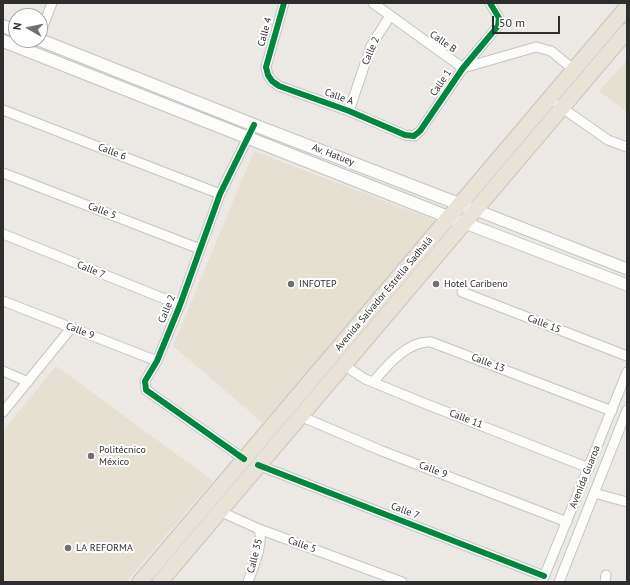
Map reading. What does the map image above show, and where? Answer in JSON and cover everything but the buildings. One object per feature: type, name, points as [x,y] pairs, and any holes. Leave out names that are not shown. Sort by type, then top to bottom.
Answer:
[{"type":"highway","name":"Avenida Salvador Estrella Sadhalá","points":[[160,582],[218,512],[251,462],[448,217],[627,6]]},
{"type":"highway","name":"Avenida Salvador Estrella Sadhalá","points":[[140,582],[206,502],[300,416],[345,366],[627,31]]},
{"type":"main road","name":"Av. Hatuey","points":[[3,42],[465,223]]},
{"type":"main road","name":"Av. Hatuey","points":[[48,43],[254,125],[476,210]]},
{"type":"street","points":[[48,13],[52,3]]},
{"type":"street","name":"Calle 4","points":[[266,67],[284,3]]},
{"type":"street","name":"Calle B","points":[[373,3],[463,68]]},
{"type":"street","name":"Calle 1","points":[[414,136],[420,131],[463,68],[496,30],[499,23],[499,18],[490,3]]},
{"type":"street","name":"Calle 2","points":[[349,111],[371,46],[390,16]]},
{"type":"street","points":[[463,68],[536,47],[551,51],[573,69]]},
{"type":"street","name":"Calle A","points":[[266,67],[268,75],[278,86],[349,111],[405,135],[414,136]]},
{"type":"street","points":[[548,99],[608,140],[627,147]]},
{"type":"street","name":"Calle 6","points":[[3,110],[220,194]]},
{"type":"street","name":"Calle 2","points":[[251,462],[146,390],[145,381],[157,361],[180,305],[220,194],[254,125]]},
{"type":"street","name":"Calle 5","points":[[3,173],[200,249]]},
{"type":"street","name":"Av. Hatuey","points":[[476,210],[627,269]]},
{"type":"street","points":[[465,223],[627,285]]},
{"type":"street","name":"Calle 7","points":[[3,234],[180,305]]},
{"type":"street","name":"Calle 15","points":[[462,292],[627,356]]},
{"type":"street","name":"Calle 9","points":[[3,301],[157,361]]},
{"type":"street","points":[[3,412],[72,327]]},
{"type":"street","name":"Calle 13","points":[[373,382],[409,349],[418,343],[431,342],[612,411]]},
{"type":"street","name":"Calle 11","points":[[345,366],[356,374],[373,382],[589,468]]},
{"type":"street","points":[[3,371],[28,382]]},
{"type":"street","name":"Avenida Guaroa","points":[[543,579],[627,372]]},
{"type":"street","name":"Avenida Guaroa","points":[[559,582],[594,493],[624,423],[627,410]]},
{"type":"street","name":"Calle 9","points":[[300,416],[382,451],[567,522]]},
{"type":"street","name":"Calle 7","points":[[251,462],[543,579]]},
{"type":"street","points":[[594,493],[627,502]]},
{"type":"street","name":"Calle 5","points":[[206,502],[218,512],[259,529],[402,582]]},
{"type":"street","name":"Calle 35","points":[[248,582],[260,544],[259,529]]},
{"type":"shaded area","points":[[627,60],[627,112],[599,91]]},
{"type":"shaded area","name":"INFOTEP","points":[[254,151],[437,221],[263,423],[173,346]]},
{"type":"shaded area","name":"Politécnico México","points":[[56,366],[213,481],[126,582],[3,582],[3,431]]},
{"type":"cycle path","points":[[284,3],[266,67],[268,75],[272,81],[279,86],[349,111],[405,135],[414,136],[420,131],[463,68],[498,26],[499,18],[490,3]]},
{"type":"cycle path","points":[[244,459],[146,390],[145,381],[157,361],[180,305],[220,194],[254,125]]},
{"type":"cycle path","points":[[258,465],[544,576]]},
{"type":"place","name":"INFOTEP","points":[[291,284]]},
{"type":"place","name":"Hotel Caribeno","points":[[436,284]]},
{"type":"place","name":"Politécnico México","points":[[91,456]]},
{"type":"place","name":"LA REFORMA","points":[[68,548]]}]
